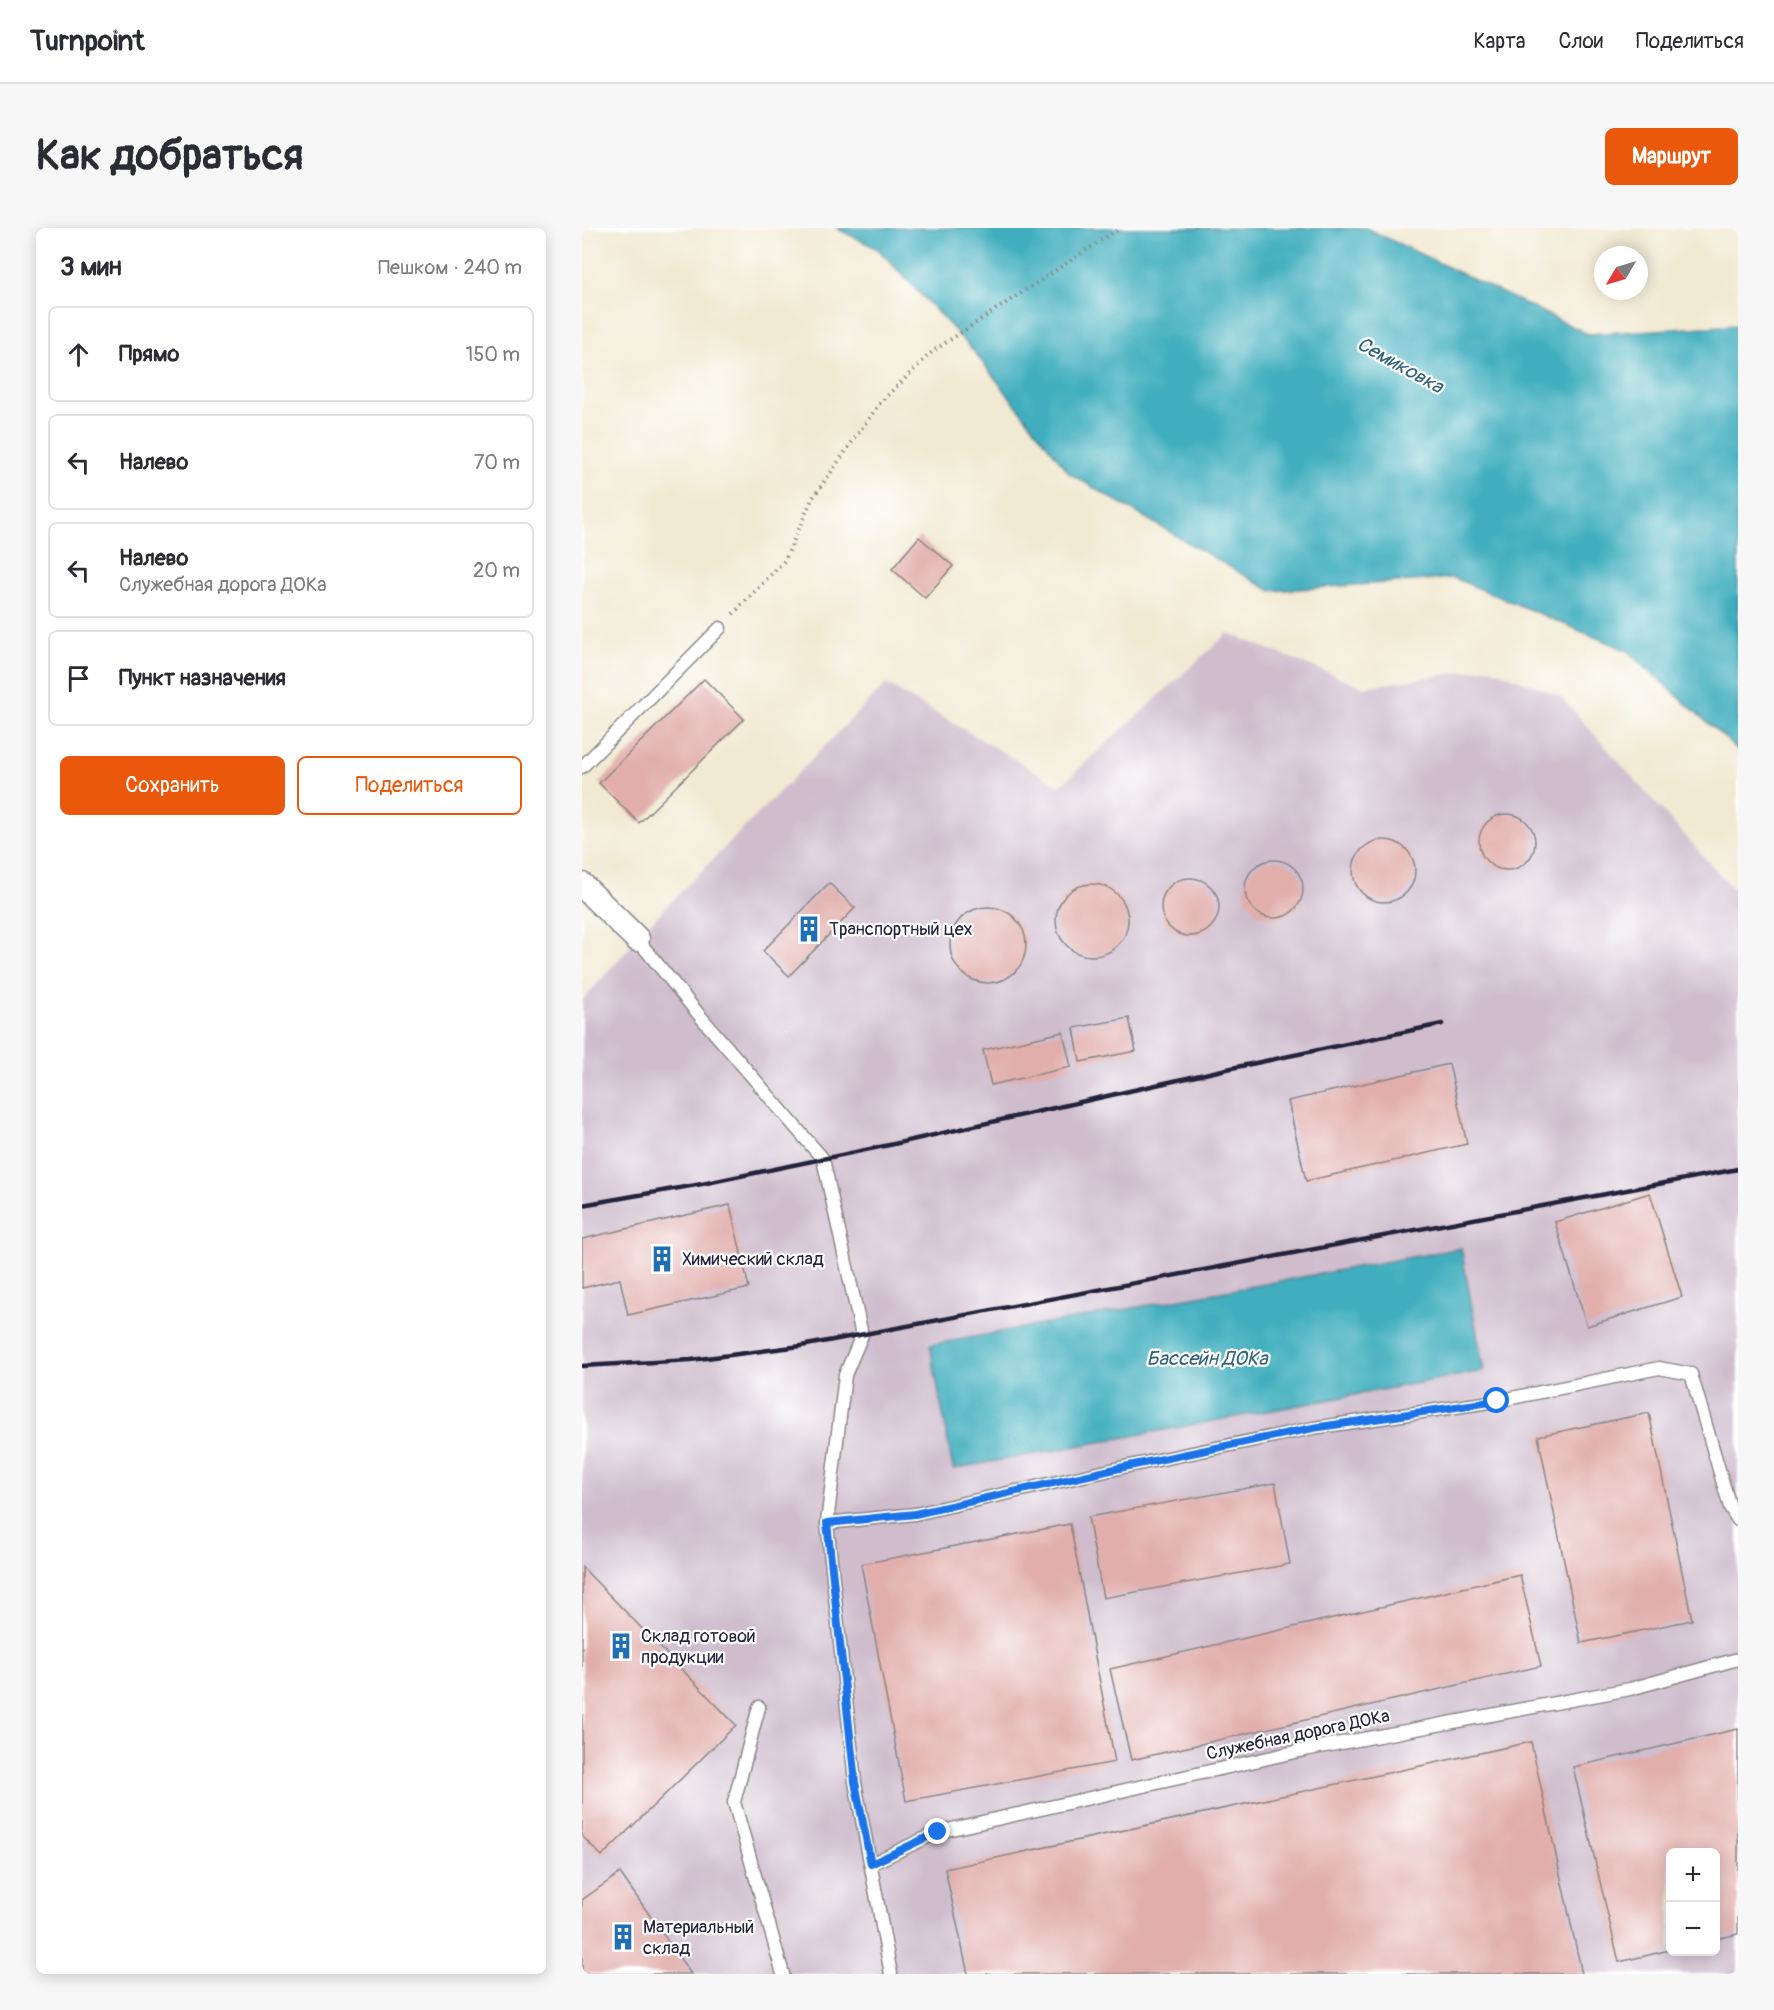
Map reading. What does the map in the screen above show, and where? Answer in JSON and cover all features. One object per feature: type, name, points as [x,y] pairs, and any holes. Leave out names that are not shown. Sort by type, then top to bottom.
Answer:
[{"type":"street","points":[[582,885],[637,939]]},
{"type":"lane","points":[[582,767],[720,628]]},
{"type":"lane","points":[[637,939],[823,1159],[862,1335],[845,1375],[827,1523],[855,1782],[891,1974]]},
{"type":"lane","points":[[827,1523],[915,1514],[1313,1428],[1497,1401],[1659,1368],[1690,1374],[1730,1507],[1738,1520]]},
{"type":"lane","name":"Служебная дорога ДОКа","points":[[871,1864],[938,1832],[1304,1750],[1630,1689],[1738,1659]]},
{"type":"lane","points":[[759,1707],[734,1802],[783,1974]]},
{"type":"path","points":[[720,628],[785,560],[812,499],[879,404],[933,351],[1120,228]]},
{"type":"shaded area","points":[[1228,633],[1364,687],[1490,668],[1560,696],[1738,895],[1738,1974],[582,1974],[582,1001],[657,916],[886,684],[1060,786]]},
{"type":"water","name":"Семиковка","points":[[836,228],[1366,228],[1588,334],[1738,325],[1738,750],[1626,650],[1454,578],[1271,591],[1070,474],[972,349],[878,249]]},
{"type":"water","name":"Бассейн ДОКа","points":[[1461,1248],[1484,1371],[953,1469],[930,1345]]},
{"type":"building","points":[[919,537],[953,566],[925,598],[892,569]]},
{"type":"building","points":[[704,679],[744,719],[639,823],[599,783]]},
{"type":"building","points":[[1501,814],[1513,814],[1523,818],[1531,826],[1535,842],[1531,858],[1523,866],[1513,870],[1501,870],[1491,866],[1483,858],[1479,848],[1479,836],[1483,826],[1491,818]]},
{"type":"building","points":[[1378,840],[1390,840],[1406,849],[1413,859],[1415,871],[1413,883],[1406,893],[1390,902],[1378,902],[1367,897],[1358,888],[1353,877],[1353,865],[1358,854],[1367,845]]},
{"type":"building","points":[[1268,860],[1280,860],[1295,868],[1303,883],[1303,895],[1295,910],[1280,918],[1268,918],[1253,910],[1245,895],[1245,883],[1253,868]]},
{"type":"building","points":[[1184,878],[1196,878],[1211,886],[1219,901],[1219,913],[1211,928],[1196,936],[1184,936],[1169,928],[1161,913],[1161,901],[1169,886]]},
{"type":"building","name":"Транспортный цех","points":[[829,883],[855,908],[789,976],[763,951]]},
{"type":"building","points":[[1092,884],[1112,890],[1122,900],[1128,920],[1122,940],[1112,950],[1092,956],[1072,950],[1062,940],[1056,920],[1062,900],[1072,890]]},
{"type":"building","points":[[996,907],[1009,913],[1020,924],[1026,937],[1024,960],[1009,977],[996,983],[980,983],[967,977],[952,960],[950,937],[956,924],[973,909]]},
{"type":"building","points":[[1129,1018],[1136,1051],[1080,1062],[1074,1028]]},
{"type":"building","points":[[1063,1032],[1071,1067],[991,1085],[983,1050]]},
{"type":"building","points":[[1449,1064],[1467,1144],[1306,1181],[1288,1101]]},
{"type":"building","points":[[1650,1193],[1682,1297],[1587,1326],[1555,1222]]},
{"type":"building","name":"Химический склад","points":[[730,1205],[749,1288],[628,1315],[620,1279],[582,1288],[582,1239]]},
{"type":"building","points":[[1649,1413],[1692,1620],[1581,1643],[1538,1436]]},
{"type":"building","points":[[1275,1483],[1290,1564],[1103,1598],[1088,1517]]},
{"type":"building","points":[[1070,1524],[1115,1762],[906,1801],[861,1564]]},
{"type":"building","name":"Склад готовой продукции","points":[[582,1567],[736,1725],[602,1856],[582,1836]]},
{"type":"building","points":[[1520,1575],[1541,1666],[1131,1760],[1110,1669]]},
{"type":"building","points":[[1738,1729],[1738,1934],[1720,1938],[1720,1848],[1666,1848],[1666,1951],[1619,1962],[1573,1767]]},
{"type":"building","points":[[1531,1742],[1582,1974],[968,1974],[945,1869]]},
{"type":"building","name":"Материальный склад","points":[[620,1873],[691,1974],[582,1974],[582,1900]]},
{"type":"railway","points":[[582,1205],[702,1184],[894,1144],[1227,1069],[1442,1024]]},
{"type":"railway","points":[[582,1366],[691,1360],[801,1346],[1738,1169]]},
{"type":"place","name":"Транспортный цех","points":[[809,929]]},
{"type":"place","name":"Химический склад","points":[[662,1259]]},
{"type":"place","name":"Склад готовой продукции","points":[[621,1646]]},
{"type":"place","name":"Материальный склад","points":[[623,1937]]},
{"type":"route","points":[[938,1832],[871,1864],[855,1782],[827,1523],[915,1514],[1313,1428],[1497,1401]]}]
